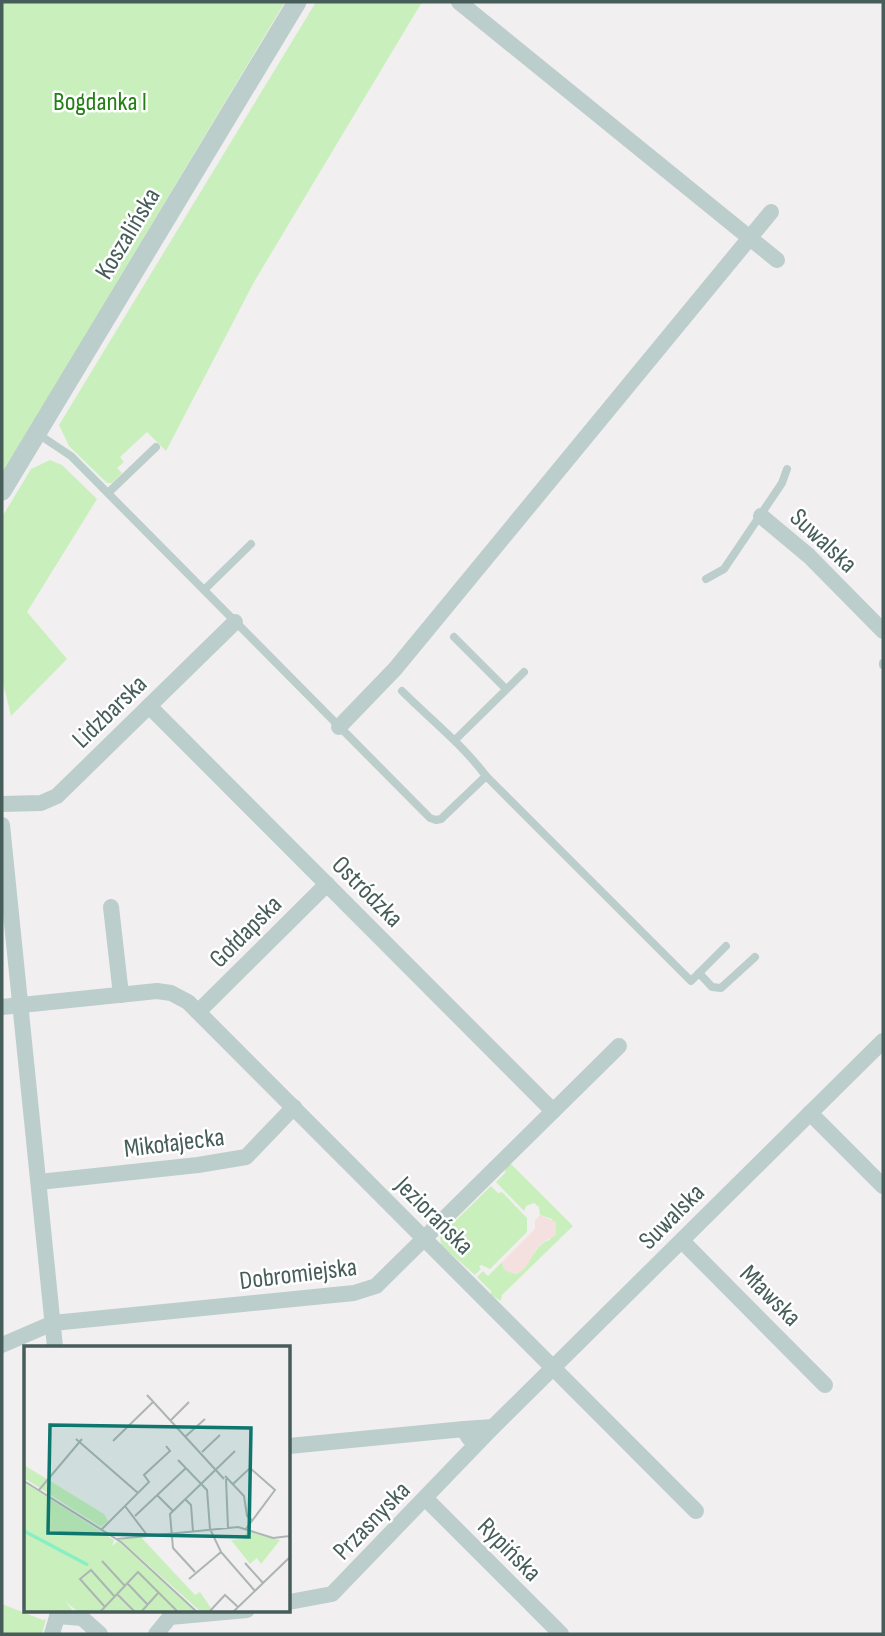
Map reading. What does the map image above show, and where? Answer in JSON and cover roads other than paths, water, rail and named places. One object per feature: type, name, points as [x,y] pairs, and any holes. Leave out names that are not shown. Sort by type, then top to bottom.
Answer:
[{"type":"street","name":"Koszalińska","points":[[2,491],[298,2]]},
{"type":"street","points":[[459,2],[777,260]]},
{"type":"street","points":[[339,727],[395,669],[771,212]]},
{"type":"street","name":"Suwalska","points":[[761,516],[809,556],[883,631]]},
{"type":"street","name":"Lidzbarska","points":[[2,804],[41,803],[57,796],[235,622]]},
{"type":"street","name":"Ostródzka","points":[[149,706],[553,1111]]},
{"type":"street","points":[[2,825],[55,1346]]},
{"type":"street","name":"Gołdapska","points":[[198,1012],[327,884]]},
{"type":"street","points":[[111,907],[121,995]]},
{"type":"street","name":"Jeziorańska","points":[[2,1007],[164,992],[183,998],[696,1511]]},
{"type":"street","name":"Suwalska","points":[[474,1447],[883,1041]]},
{"type":"street","name":"Dobromiejska","points":[[2,1345],[53,1322],[366,1291],[376,1286],[619,1045]]},
{"type":"street","name":"Mikołajecka","points":[[38,1182],[198,1166],[246,1157],[294,1107]]},
{"type":"street","points":[[810,1113],[883,1186]]},
{"type":"street","name":"Mławska","points":[[681,1241],[825,1385]]},
{"type":"street","points":[[290,1446],[494,1427]]},
{"type":"street","points":[[464,1429],[474,1447]]},
{"type":"street","name":"Przasnyska","points":[[290,1602],[332,1594],[474,1447]]},
{"type":"street","name":"Rypińska","points":[[426,1499],[561,1634]]},
{"type":"street","points":[[156,1634],[170,1617],[225,1612]]},
{"type":"street","points":[[52,1634],[58,1613],[75,1617],[86,1616],[100,1634]]},
{"type":"lane","points":[[37,433],[71,456],[421,811],[436,820],[446,815],[486,776]]},
{"type":"lane","points":[[108,493],[156,447]]},
{"type":"lane","points":[[706,579],[724,569],[782,483],[787,469]]},
{"type":"lane","points":[[204,590],[251,544]]},
{"type":"lane","points":[[454,637],[506,689]]},
{"type":"lane","points":[[455,740],[524,672]]},
{"type":"lane","points":[[401,691],[455,740],[486,776],[691,981],[726,946]]},
{"type":"lane","points":[[699,974],[712,987],[721,988],[755,957]]},
{"type":"park label","name":"Bogdanka I","points":[[100,101]]}]
